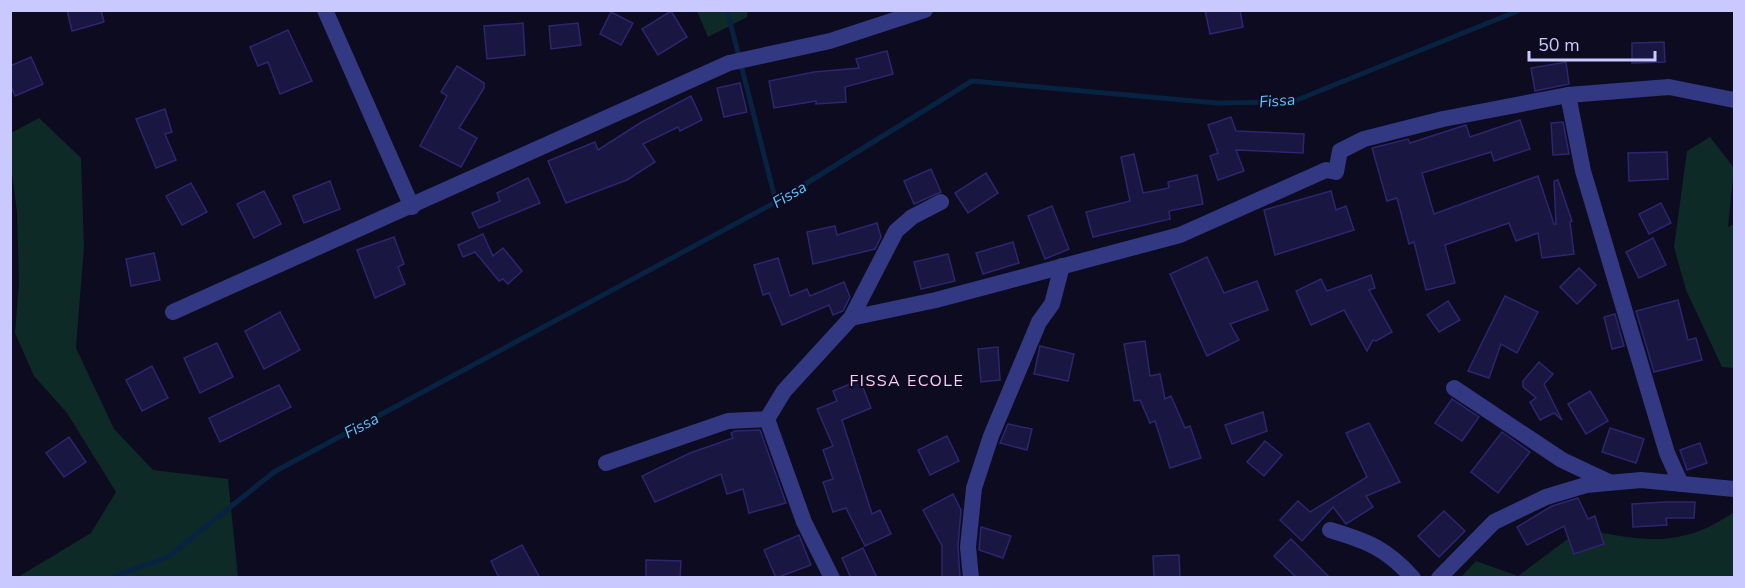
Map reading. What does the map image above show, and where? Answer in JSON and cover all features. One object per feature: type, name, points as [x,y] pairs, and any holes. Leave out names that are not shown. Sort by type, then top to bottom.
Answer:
[{"type":"street","points":[[325,10],[412,207]]},
{"type":"street","points":[[173,312],[412,207],[464,181],[729,63],[830,41],[925,10]]},
{"type":"street","points":[[851,318],[936,300],[1180,235],[1326,170],[1336,172],[1340,151],[1364,139],[1443,119],[1568,95],[1669,87],[1734,100]]},
{"type":"street","points":[[1568,95],[1583,171],[1667,453],[1681,484]]},
{"type":"street","points":[[767,419],[784,391],[851,318],[896,231],[912,217],[941,202]]},
{"type":"street","points":[[971,578],[968,547],[974,488],[992,436],[1039,322],[1052,304],[1062,266]]},
{"type":"street","points":[[1454,388],[1562,460],[1610,483]]},
{"type":"street","points":[[606,464],[728,421],[767,419]]},
{"type":"street","points":[[767,419],[804,522],[832,578]]},
{"type":"street","points":[[1439,578],[1494,522],[1546,497],[1586,484],[1641,480],[1734,489]]},
{"type":"street","points":[[1330,530],[1370,541],[1396,559],[1413,578]]},
{"type":"green space","points":[[697,11],[748,11],[747,17],[708,37]]},
{"type":"green space","points":[[39,118],[81,158],[84,247],[76,348],[114,429],[153,470],[228,479],[238,577],[18,577],[91,533],[116,492],[67,413],[34,376],[15,333],[19,283],[11,133]]},
{"type":"green space","points":[[1710,137],[1734,168],[1728,227],[1734,224],[1734,368],[1722,367],[1686,290],[1674,247],[1687,151]]},
{"type":"green space","points":[[1734,512],[1734,577],[1460,578],[1476,561],[1518,576],[1581,529],[1642,538],[1678,537],[1714,524]]},
{"type":"building","points":[[67,10],[101,10],[104,22],[72,31]]},
{"type":"building","points":[[1205,10],[1240,10],[1243,27],[1210,34]]},
{"type":"building","points":[[671,11],[687,37],[658,55],[642,29]]},
{"type":"building","points":[[611,12],[633,23],[621,45],[600,34]]},
{"type":"building","points":[[523,23],[525,55],[487,59],[484,26]]},
{"type":"building","points":[[578,23],[581,45],[551,49],[549,26]]},
{"type":"building","points":[[288,30],[312,81],[280,94],[268,62],[258,66],[250,47]]},
{"type":"building","points":[[1664,42],[1665,62],[1632,63],[1632,43]]},
{"type":"building","points":[[887,51],[893,74],[845,87],[846,102],[816,104],[816,101],[774,108],[769,81],[814,72],[859,68],[856,59]]},
{"type":"building","points":[[31,57],[43,84],[15,96],[10,84],[10,66]]},
{"type":"building","points":[[1566,62],[1569,84],[1535,91],[1531,68]]},
{"type":"building","points":[[457,66],[484,83],[484,88],[459,128],[477,138],[461,167],[420,146],[447,96],[441,92]]},
{"type":"building","points":[[740,83],[747,112],[724,117],[717,88]]},
{"type":"building","points":[[691,96],[702,120],[680,131],[678,127],[643,144],[655,162],[627,180],[566,203],[548,161],[595,142],[598,150],[640,123]]},
{"type":"building","points":[[165,109],[172,132],[165,134],[176,160],[156,168],[136,119]]},
{"type":"building","points":[[1231,117],[1236,131],[1304,134],[1303,153],[1236,150],[1244,171],[1218,180],[1210,156],[1218,153],[1208,125]]},
{"type":"building","points":[[1520,120],[1530,149],[1494,161],[1491,152],[1422,173],[1434,214],[1538,176],[1554,224],[1556,224],[1554,181],[1558,180],[1572,221],[1570,222],[1574,254],[1542,258],[1538,233],[1516,241],[1509,223],[1445,245],[1455,283],[1426,290],[1414,242],[1409,244],[1397,198],[1387,201],[1372,148],[1408,139],[1410,143],[1466,125],[1470,137]]},
{"type":"building","points":[[1563,122],[1569,154],[1553,155],[1551,123]]},
{"type":"building","points":[[1667,152],[1668,179],[1629,181],[1628,153]]},
{"type":"building","points":[[1134,154],[1143,193],[1169,188],[1168,182],[1197,175],[1203,204],[1169,211],[1170,219],[1093,237],[1086,212],[1130,201],[1121,157]]},
{"type":"building","points":[[931,169],[941,192],[914,204],[904,181]]},
{"type":"building","points":[[986,173],[998,193],[968,213],[955,193]]},
{"type":"building","points":[[528,178],[540,203],[479,228],[472,213],[500,201],[497,193]]},
{"type":"building","points":[[330,181],[340,209],[304,223],[293,196]]},
{"type":"building","points":[[191,183],[207,212],[182,225],[166,196]]},
{"type":"building","points":[[264,191],[281,224],[254,238],[237,204]]},
{"type":"building","points":[[1331,191],[1336,210],[1346,206],[1354,230],[1275,255],[1264,210]]},
{"type":"building","points":[[1661,203],[1671,223],[1649,234],[1639,214]]},
{"type":"building","points":[[1052,206],[1069,249],[1045,259],[1028,216]]},
{"type":"building","points":[[877,223],[881,237],[875,249],[813,264],[807,232],[835,226],[837,235]]},
{"type":"building","points":[[483,234],[493,256],[503,248],[522,271],[508,284],[503,279],[499,281],[475,252],[463,257],[458,245]]},
{"type":"building","points":[[394,237],[404,264],[398,267],[405,284],[375,298],[357,250]]},
{"type":"building","points":[[1653,238],[1666,265],[1639,278],[1626,252]]},
{"type":"building","points":[[1013,242],[1019,263],[983,274],[976,253]]},
{"type":"building","points":[[154,253],[160,280],[131,286],[126,259]]},
{"type":"building","points":[[948,254],[955,281],[921,289],[914,262]]},
{"type":"building","points":[[1207,257],[1224,293],[1257,281],[1268,310],[1230,324],[1239,340],[1207,356],[1170,274]]},
{"type":"building","points":[[778,258],[790,296],[807,289],[810,296],[844,282],[850,297],[843,311],[833,315],[829,305],[782,325],[769,293],[763,295],[754,265]]},
{"type":"building","points":[[1579,268],[1596,285],[1577,304],[1560,287]]},
{"type":"building","points":[[1371,275],[1375,288],[1369,290],[1392,332],[1376,341],[1373,340],[1367,351],[1344,310],[1311,325],[1296,291],[1321,279],[1327,291]]},
{"type":"building","points":[[1505,296],[1538,312],[1517,353],[1501,344],[1489,378],[1468,371]]},
{"type":"building","points":[[1678,300],[1688,340],[1696,338],[1702,360],[1654,372],[1636,311]]},
{"type":"building","points":[[1448,301],[1460,320],[1439,332],[1427,315]]},
{"type":"building","points":[[280,312],[300,350],[264,369],[245,331]]},
{"type":"building","points":[[1615,314],[1624,346],[1612,349],[1604,317]]},
{"type":"building","points":[[1145,341],[1150,376],[1160,374],[1165,399],[1171,396],[1185,428],[1190,426],[1201,458],[1170,468],[1155,421],[1150,423],[1140,400],[1134,401],[1124,344]]},
{"type":"building","points":[[217,343],[233,377],[200,393],[184,358]]},
{"type":"building","points":[[1040,346],[1074,354],[1068,381],[1034,374]]},
{"type":"building","points":[[998,347],[1000,380],[981,382],[978,349]]},
{"type":"building","points":[[1539,362],[1553,374],[1544,384],[1562,420],[1554,413],[1540,420],[1530,402],[1536,398],[1523,387],[1523,381]]},
{"type":"building","points":[[152,366],[168,398],[142,411],[126,380]]},
{"type":"building","points":[[860,380],[871,408],[842,420],[872,514],[880,510],[891,534],[865,546],[846,508],[833,512],[823,482],[833,479],[823,450],[833,446],[817,409],[837,401],[833,391]]},
{"type":"building","points":[[279,385],[291,407],[220,442],[209,418]]},
{"type":"building","points":[[1590,391],[1608,421],[1586,434],[1568,404]]},
{"type":"building","points":[[1452,399],[1479,417],[1462,441],[1435,423]]},
{"type":"building","points":[[1263,412],[1267,431],[1232,444],[1225,425]]},
{"type":"building","points":[[1369,423],[1400,482],[1366,496],[1373,507],[1346,524],[1333,507],[1302,541],[1280,520],[1298,501],[1310,512],[1367,477],[1346,433]]},
{"type":"building","points":[[1008,424],[1032,429],[1027,450],[1000,443]]},
{"type":"building","points":[[1610,428],[1644,439],[1636,463],[1602,452]]},
{"type":"building","points":[[760,430],[786,503],[749,513],[743,489],[727,494],[721,474],[655,502],[642,476],[690,453],[733,438],[731,433],[735,431]]},
{"type":"building","points":[[1502,432],[1530,452],[1498,493],[1471,472]]},
{"type":"building","points":[[947,436],[959,461],[930,475],[918,450]]},
{"type":"building","points":[[69,437],[86,462],[64,477],[46,453]]},
{"type":"building","points":[[1265,441],[1282,455],[1264,476],[1247,462]]},
{"type":"building","points":[[1700,443],[1707,463],[1687,470],[1680,450]]},
{"type":"building","points":[[953,494],[961,510],[958,546],[960,578],[942,578],[942,546],[923,510]]},
{"type":"building","points":[[1578,498],[1588,519],[1595,516],[1604,544],[1574,554],[1564,526],[1527,545],[1517,527],[1552,506]]},
{"type":"building","points":[[1695,502],[1694,518],[1666,518],[1667,525],[1633,527],[1632,504]]},
{"type":"building","points":[[1444,511],[1465,531],[1439,557],[1418,536]]},
{"type":"building","points":[[981,527],[1011,536],[1003,558],[979,550]]},
{"type":"building","points":[[799,535],[811,565],[776,578],[764,550]]},
{"type":"building","points":[[1291,539],[1330,578],[1297,578],[1274,556]]},
{"type":"building","points":[[522,545],[540,578],[499,578],[491,561]]},
{"type":"building","points":[[863,548],[877,578],[851,578],[842,558]]},
{"type":"building","points":[[1179,555],[1180,578],[1154,578],[1153,556]]},
{"type":"building","points":[[646,560],[681,561],[680,578],[646,578]]},
{"type":"waterway","points":[[727,10],[776,202]]},
{"type":"waterway","name":"Fissa","points":[[110,578],[168,557],[274,472],[776,202],[972,81],[1217,103],[1292,102],[1520,10]]},
{"type":"district","name":"FISSA ECOLE","points":[[907,380]]}]
